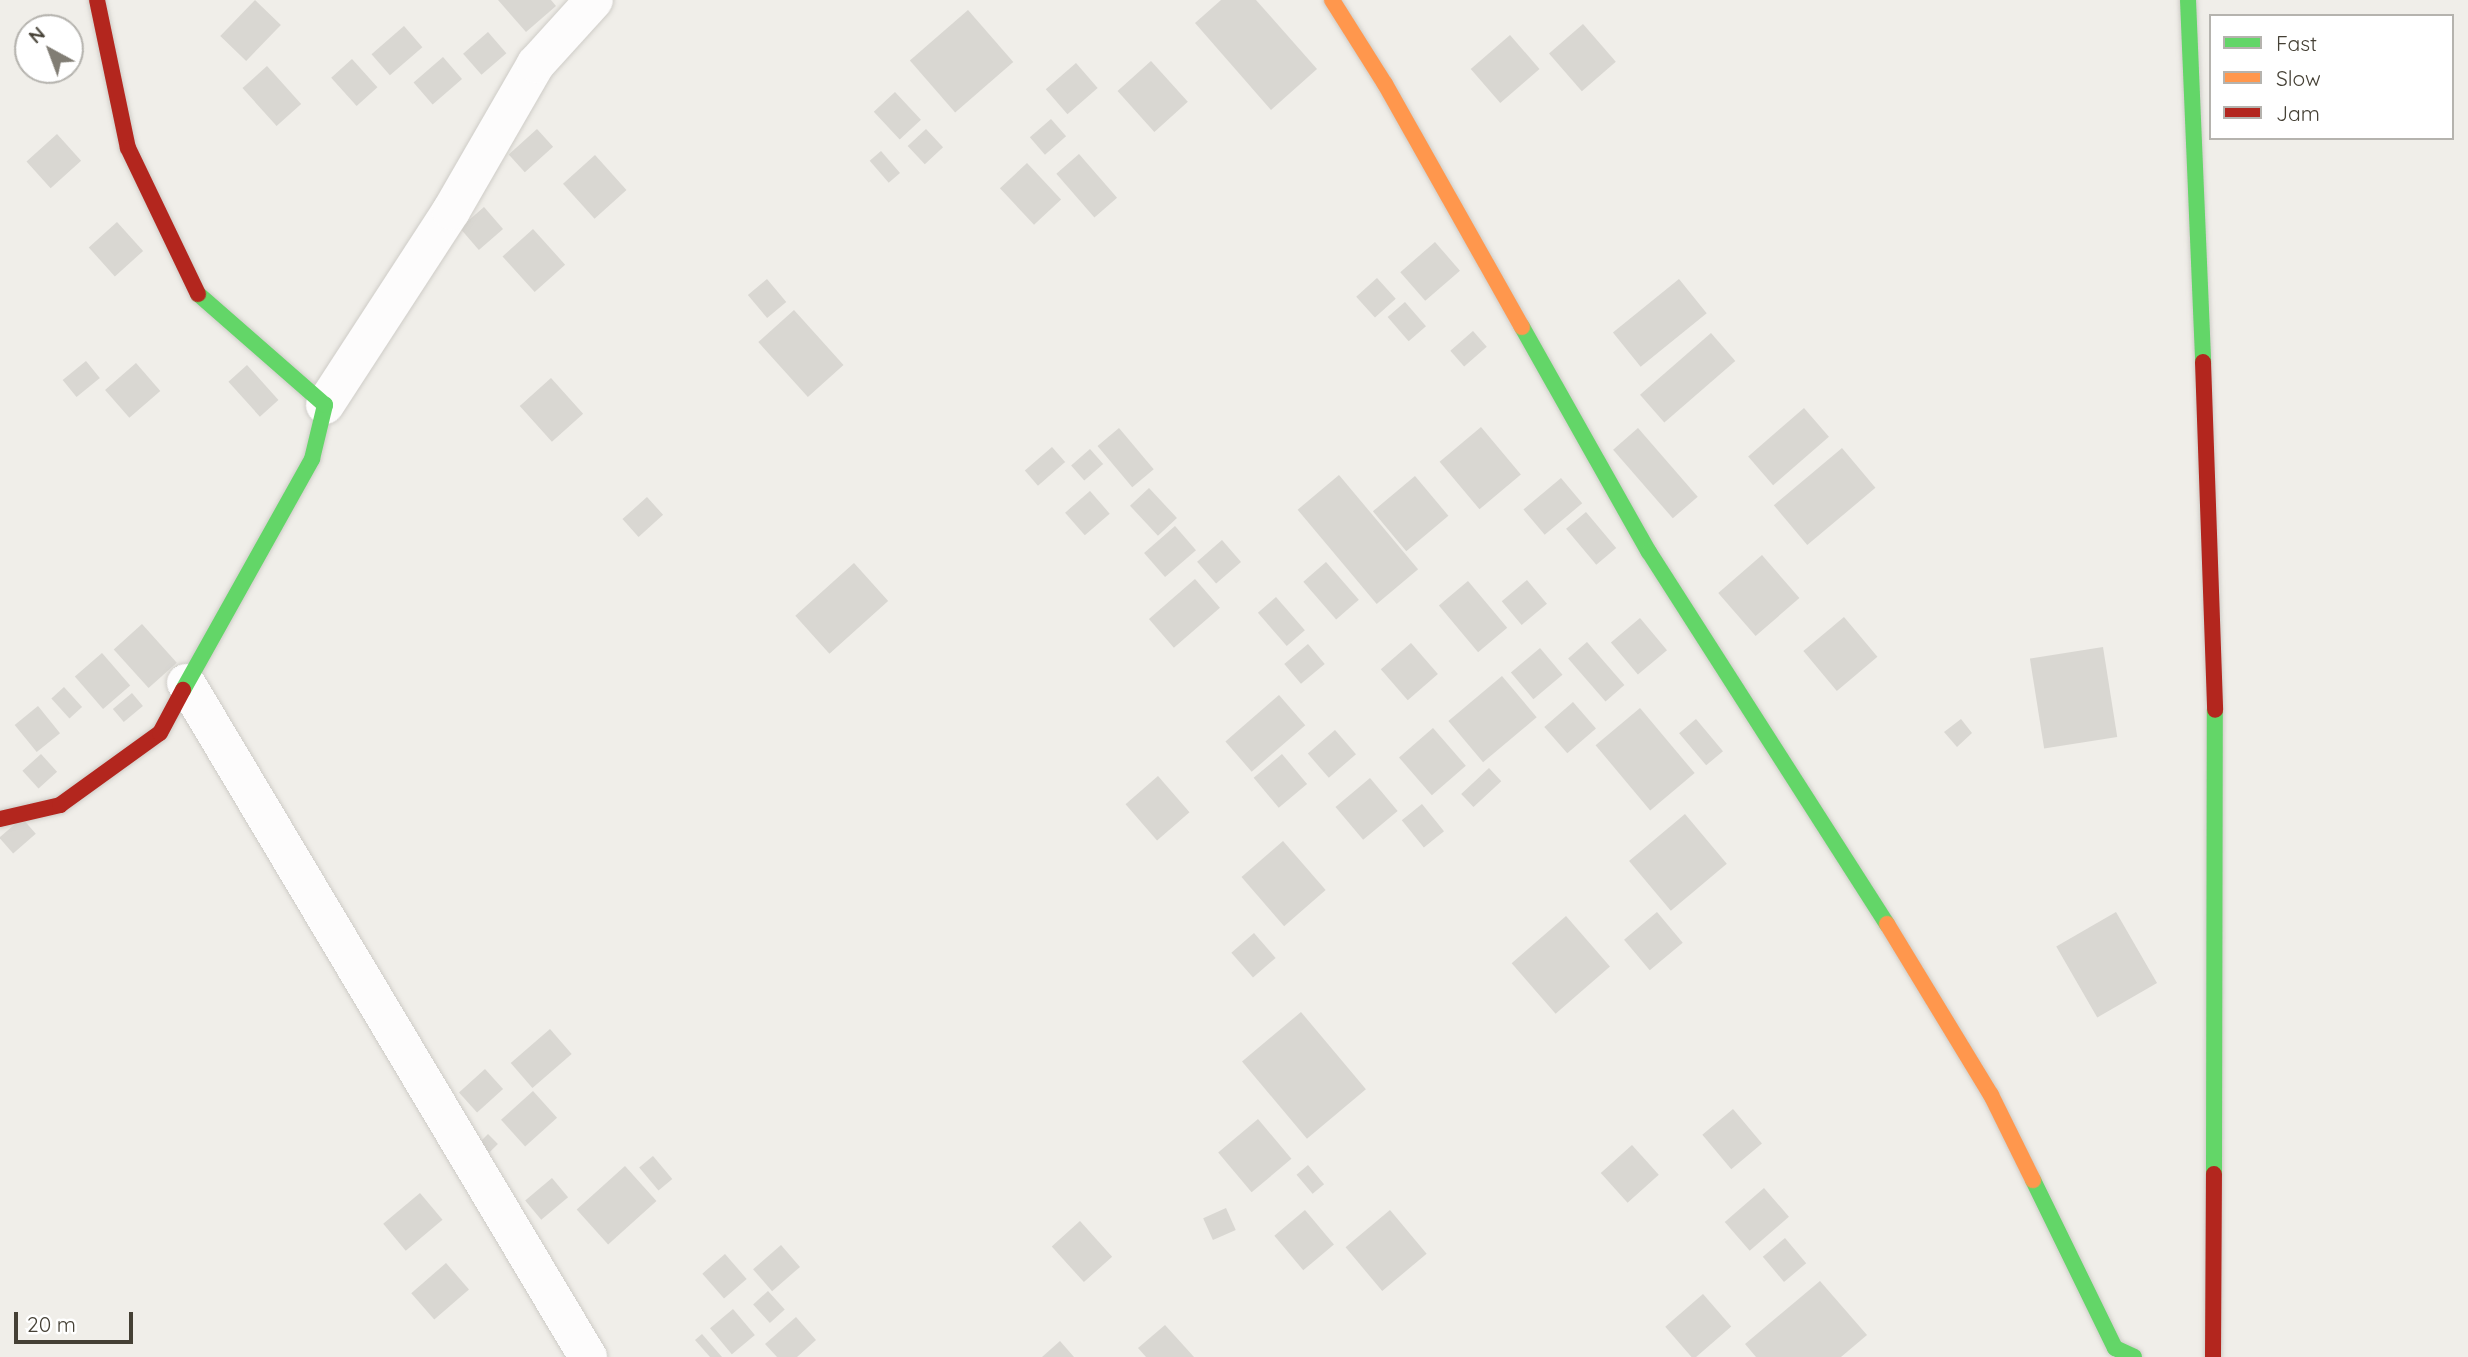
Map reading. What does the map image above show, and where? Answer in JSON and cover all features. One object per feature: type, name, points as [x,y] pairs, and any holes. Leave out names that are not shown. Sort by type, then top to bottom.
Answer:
[{"type":"street","points":[[97,0],[128,148],[200,298],[325,405]]},
{"type":"street","points":[[0,819],[60,805],[160,733],[312,459],[325,405],[451,211],[536,64],[594,0]]},
{"type":"street","points":[[1332,0],[1385,84],[1649,552],[1852,866],[1991,1095],[2116,1354]]},
{"type":"street","points":[[2188,0],[2215,653],[2213,1357]]},
{"type":"street","points":[[186,683],[589,1357]]},
{"type":"building","points":[[255,0],[281,25],[246,61],[220,36]]},
{"type":"building","points":[[498,0],[551,0],[556,6],[526,32]]},
{"type":"building","points":[[1221,0],[1256,0],[1317,69],[1271,110],[1195,23]]},
{"type":"building","points":[[968,10],[1013,62],[955,113],[910,61]]},
{"type":"building","points":[[1583,24],[1616,62],[1582,91],[1549,54]]},
{"type":"building","points":[[404,26],[422,47],[390,75],[372,54]]},
{"type":"building","points":[[488,32],[506,53],[481,75],[463,54]]},
{"type":"building","points":[[1510,35],[1540,69],[1500,103],[1471,69]]},
{"type":"building","points":[[443,57],[462,79],[433,104],[414,83]]},
{"type":"building","points":[[352,59],[377,87],[357,106],[331,78]]},
{"type":"building","points":[[1151,61],[1188,102],[1154,132],[1118,91]]},
{"type":"building","points":[[1076,63],[1098,88],[1067,114],[1046,89]]},
{"type":"building","points":[[267,66],[301,104],[277,126],[242,88]]},
{"type":"building","points":[[895,92],[921,120],[900,140],[874,112]]},
{"type":"building","points":[[1051,119],[1066,136],[1045,155],[1030,137]]},
{"type":"building","points":[[537,129],[553,147],[525,172],[509,154]]},
{"type":"building","points":[[926,129],[943,147],[925,164],[908,146]]},
{"type":"building","points":[[57,134],[81,161],[51,188],[27,161]]},
{"type":"building","points":[[881,151],[900,173],[889,183],[870,161]]},
{"type":"building","points":[[1079,154],[1117,198],[1094,217],[1056,174]]},
{"type":"building","points":[[595,155],[626,190],[594,219],[563,184]]},
{"type":"building","points":[[1027,163],[1061,200],[1034,225],[1000,188]]},
{"type":"building","points":[[484,207],[503,229],[479,250],[460,228]]},
{"type":"building","points":[[117,222],[143,251],[115,276],[89,247]]},
{"type":"building","points":[[533,229],[565,265],[535,292],[503,256]]},
{"type":"building","points":[[1435,242],[1460,271],[1425,301],[1400,272]]},
{"type":"building","points":[[1377,278],[1396,299],[1375,318],[1356,297]]},
{"type":"building","points":[[767,279],[786,302],[767,318],[748,295]]},
{"type":"building","points":[[1679,279],[1707,313],[1641,367],[1613,332]]},
{"type":"building","points":[[1405,302],[1426,326],[1409,341],[1388,317]]},
{"type":"building","points":[[794,310],[844,365],[808,397],[758,342]]},
{"type":"building","points":[[1473,331],[1487,347],[1464,367],[1450,351]]},
{"type":"building","points":[[1711,333],[1735,361],[1664,423],[1640,395]]},
{"type":"building","points":[[86,361],[100,378],[77,397],[63,380]]},
{"type":"building","points":[[136,363],[160,391],[129,418],[105,390]]},
{"type":"building","points":[[247,365],[278,400],[260,417],[228,382]]},
{"type":"building","points":[[551,378],[583,414],[552,442],[520,406]]},
{"type":"building","points":[[1804,408],[1829,437],[1773,485],[1748,457]]},
{"type":"building","points":[[1481,427],[1521,474],[1479,509],[1440,462]]},
{"type":"building","points":[[1119,428],[1154,469],[1132,487],[1098,446]]},
{"type":"building","points":[[1638,428],[1698,497],[1673,518],[1613,450]]},
{"type":"building","points":[[1052,447],[1065,462],[1038,486],[1025,471]]},
{"type":"building","points":[[1842,448],[1875,488],[1807,545],[1774,505]]},
{"type":"building","points":[[1090,449],[1103,464],[1084,480],[1071,465]]},
{"type":"building","points":[[1339,475],[1418,569],[1377,604],[1298,510]]},
{"type":"building","points":[[1415,476],[1448,516],[1406,551],[1373,511]]},
{"type":"building","points":[[1561,478],[1582,503],[1545,535],[1523,509]]},
{"type":"building","points":[[1149,488],[1177,518],[1158,536],[1130,506]]},
{"type":"building","points":[[1090,491],[1110,514],[1085,535],[1065,513]]},
{"type":"building","points":[[647,497],[663,515],[639,537],[622,519]]},
{"type":"building","points":[[1586,512],[1616,548],[1596,565],[1566,529]]},
{"type":"building","points":[[1175,526],[1196,550],[1165,577],[1144,553]]},
{"type":"building","points":[[1222,540],[1241,562],[1216,584],[1197,562]]},
{"type":"building","points":[[1762,555],[1799,598],[1756,636],[1718,593]]},
{"type":"building","points":[[1326,562],[1359,600],[1336,619],[1303,582]]},
{"type":"building","points":[[854,563],[888,601],[829,654],[795,616]]},
{"type":"building","points":[[1195,579],[1220,608],[1174,648],[1149,619]]},
{"type":"building","points":[[1527,580],[1547,604],[1522,625],[1502,601]]},
{"type":"building","points":[[1468,581],[1507,628],[1478,652],[1439,605]]},
{"type":"building","points":[[1276,597],[1305,630],[1287,646],[1258,613]]},
{"type":"building","points":[[1844,617],[1877,657],[1837,691],[1803,651]]},
{"type":"building","points":[[1640,618],[1667,650],[1638,675],[1611,642]]},
{"type":"building","points":[[142,624],[177,663],[149,688],[114,649]]},
{"type":"building","points":[[1587,642],[1624,685],[1606,701],[1568,658]]},
{"type":"building","points":[[1411,643],[1438,674],[1408,700],[1381,669]]},
{"type":"building","points":[[1308,644],[1325,664],[1301,684],[1284,664]]},
{"type":"building","points":[[2103,647],[2117,737],[2044,748],[2030,659]]},
{"type":"building","points":[[1540,648],[1562,675],[1533,699],[1511,672]]},
{"type":"building","points":[[102,653],[130,685],[103,709],[75,677]]},
{"type":"building","points":[[1502,676],[1537,717],[1483,762],[1448,721]]},
{"type":"building","points":[[64,687],[82,707],[69,718],[51,698]]},
{"type":"building","points":[[132,693],[143,706],[124,722],[113,709]]},
{"type":"building","points":[[1279,695],[1305,725],[1252,772],[1225,742]]},
{"type":"building","points":[[1573,702],[1596,728],[1567,753],[1544,727]]},
{"type":"building","points":[[38,706],[60,733],[37,752],[15,725]]},
{"type":"building","points":[[1640,708],[1695,773],[1650,810],[1596,745]]},
{"type":"building","points":[[1696,719],[1723,751],[1706,765],[1679,733]]},
{"type":"building","points":[[1961,719],[1972,733],[1957,747],[1944,732]]},
{"type":"building","points":[[1433,728],[1466,766],[1432,795],[1399,758]]},
{"type":"building","points":[[1335,730],[1356,754],[1329,778],[1308,754]]},
{"type":"building","points":[[41,754],[57,772],[38,789],[22,771]]},
{"type":"building","points":[[1282,754],[1307,784],[1279,808],[1254,778]]},
{"type":"building","points":[[1489,768],[1501,781],[1473,807],[1461,794]]},
{"type":"building","points":[[1158,776],[1189,812],[1157,840],[1126,804]]},
{"type":"building","points":[[1370,778],[1398,811],[1363,840],[1336,807]]},
{"type":"building","points":[[1422,804],[1444,831],[1424,848],[1402,820]]},
{"type":"building","points":[[1685,814],[1727,864],[1671,911],[1629,861]]},
{"type":"building","points":[[22,818],[36,834],[13,854],[0,837]]},
{"type":"building","points":[[1283,841],[1326,890],[1284,926],[1241,877]]},
{"type":"building","points":[[1657,912],[1683,943],[1650,970],[1624,940]]},
{"type":"building","points":[[2116,912],[2157,983],[2097,1018],[2056,946]]},
{"type":"building","points":[[1566,916],[1610,967],[1556,1014],[1512,963]]},
{"type":"building","points":[[1254,933],[1276,958],[1253,978],[1231,953]]},
{"type":"building","points":[[1301,1012],[1366,1089],[1307,1139],[1242,1061]]},
{"type":"building","points":[[550,1029],[572,1054],[532,1088],[511,1063]]},
{"type":"building","points":[[485,1069],[503,1089],[477,1112],[459,1092]]},
{"type":"building","points":[[533,1091],[557,1118],[525,1147],[501,1120]]},
{"type":"building","points":[[1733,1109],[1762,1143],[1731,1169],[1702,1135]]},
{"type":"building","points":[[1258,1119],[1291,1159],[1252,1192],[1218,1152]]},
{"type":"building","points":[[488,1134],[498,1144],[488,1154],[478,1144]]},
{"type":"building","points":[[1632,1145],[1659,1175],[1628,1203],[1601,1173]]},
{"type":"building","points":[[653,1156],[672,1179],[658,1191],[639,1168]]},
{"type":"building","points":[[1308,1165],[1324,1184],[1313,1194],[1297,1175]]},
{"type":"building","points":[[625,1166],[656,1201],[608,1244],[577,1209]]},
{"type":"building","points":[[552,1178],[568,1197],[541,1220],[525,1200]]},
{"type":"building","points":[[1764,1188],[1789,1217],[1750,1251],[1725,1222]]},
{"type":"building","points":[[420,1193],[442,1220],[406,1251],[383,1224]]},
{"type":"building","points":[[1226,1208],[1236,1230],[1213,1240],[1203,1218]]},
{"type":"building","points":[[1305,1210],[1334,1244],[1303,1270],[1274,1236]]},
{"type":"building","points":[[1390,1210],[1427,1254],[1382,1291],[1346,1247]]},
{"type":"building","points":[[1080,1221],[1112,1257],[1084,1282],[1052,1246]]},
{"type":"building","points":[[1785,1238],[1806,1263],[1784,1282],[1763,1257]]},
{"type":"building","points":[[781,1245],[800,1267],[772,1291],[753,1269]]},
{"type":"building","points":[[725,1254],[747,1279],[724,1299],[702,1274]]},
{"type":"building","points":[[446,1263],[469,1289],[434,1320],[411,1293]]},
{"type":"building","points":[[1820,1281],[1867,1335],[1841,1357],[1756,1357],[1745,1344]]},
{"type":"building","points":[[768,1291],[785,1310],[770,1323],[753,1304]]},
{"type":"building","points":[[1703,1294],[1731,1326],[1696,1357],[1692,1357],[1665,1327]]},
{"type":"building","points":[[733,1309],[755,1335],[732,1354],[710,1328]]},
{"type":"building","points":[[796,1317],[816,1340],[797,1357],[777,1357],[765,1344]]},
{"type":"building","points":[[1165,1325],[1194,1357],[1146,1357],[1138,1348]]},
{"type":"building","points":[[702,1334],[722,1357],[710,1357],[695,1340]]},
{"type":"building","points":[[1060,1341],[1074,1357],[1042,1357]]},
{"type":"traffic: fast","points":[[2188,0],[2203,362]]},
{"type":"traffic: fast","points":[[183,690],[312,459],[325,405],[198,294]]},
{"type":"traffic: fast","points":[[1522,327],[1649,552],[1887,924]]},
{"type":"traffic: fast","points":[[2214,1174],[2215,710]]},
{"type":"traffic: fast","points":[[2033,1180],[2115,1348],[2134,1357]]},
{"type":"traffic: slow","points":[[1332,0],[1385,84],[1522,327]]},
{"type":"traffic: slow","points":[[1887,924],[1991,1095],[2033,1180]]},
{"type":"traffic: jam","points":[[97,0],[128,148],[198,294]]},
{"type":"traffic: jam","points":[[2203,362],[2215,710]]},
{"type":"traffic: jam","points":[[0,819],[60,805],[160,733],[183,690]]},
{"type":"traffic: jam","points":[[2213,1357],[2214,1174]]}]
